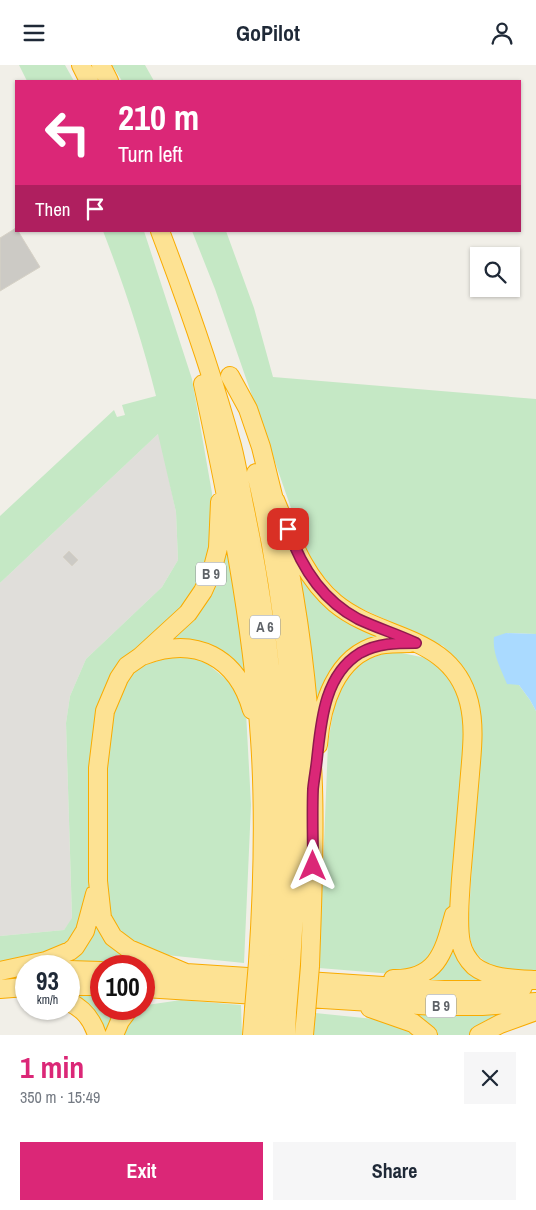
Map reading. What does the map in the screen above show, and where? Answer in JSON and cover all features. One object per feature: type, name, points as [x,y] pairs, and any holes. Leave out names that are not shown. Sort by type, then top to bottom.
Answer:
[{"type":"highway","points":[[81,65],[88,80]]},
{"type":"highway","points":[[101,65],[108,80]]},
{"type":"highway","name":"A 6","points":[[160,232],[209,367],[232,448],[254,549],[268,648],[274,707],[280,859],[266,963],[271,1011],[268,1035]]},
{"type":"highway","points":[[186,300],[188,327],[200,371],[220,464],[243,589],[256,692],[260,738],[266,963]]},
{"type":"highway","name":"A 6","points":[[271,1011],[291,965],[296,854],[294,751],[288,674],[274,564],[260,491],[230,376],[248,409],[261,447],[275,500]]},
{"type":"highway","name":"B 9","points":[[140,657],[188,613],[203,591],[212,571],[218,548],[220,525],[220,464]]},
{"type":"highway","points":[[275,500],[302,564],[324,593],[358,618],[436,653],[456,672],[464,685],[472,719],[472,750],[460,895],[461,943],[464,952],[474,965],[487,973],[512,979],[536,980]]},
{"type":"highway","points":[[275,500],[292,579],[299,623],[313,788],[310,966],[304,1035]]},
{"type":"highway","points":[[313,788],[322,719],[331,689],[341,672],[359,654],[377,646],[395,643],[416,643]]},
{"type":"highway","points":[[186,973],[129,949],[113,937],[102,918],[98,881],[98,768],[102,726],[111,694],[118,678],[127,667],[140,657],[160,650],[181,647],[207,652],[231,669],[242,684],[250,701],[260,738]]},
{"type":"highway","points":[[0,972],[46,961],[75,947],[88,923],[98,881]]},
{"type":"highway","name":"B 9","points":[[360,985],[392,979],[410,978],[434,965],[439,959],[448,939],[460,895]]},
{"type":"highway","points":[[0,972],[15,971]]},
{"type":"highway","name":"B 9","points":[[155,972],[444,990],[486,990],[536,985]]},
{"type":"highway","name":"B 9","points":[[155,988],[435,1006],[536,1002]]},
{"type":"highway","name":"B 9","points":[[155,999],[195,990]]},
{"type":"highway","points":[[346,1000],[413,1023],[428,1035]]},
{"type":"highway","points":[[80,1008],[88,1015],[97,1035]]},
{"type":"highway","points":[[252,1035],[271,1011]]},
{"type":"highway","name":"A 6","points":[[271,1011],[286,1035]]},
{"type":"highway","points":[[479,1035],[500,1024],[536,1011]]},
{"type":"highway","points":[[114,1035],[121,1020]]},
{"type":"shaded area","points":[[159,433],[176,512],[178,560],[162,587],[86,659],[70,696],[66,723],[72,919],[64,930],[0,936],[0,583]]},
{"type":"green space","points":[[19,65],[65,65],[73,80],[26,80]]},
{"type":"green space","points":[[112,65],[145,65],[153,80],[121,80]]},
{"type":"green space","points":[[103,232],[144,232],[192,379],[212,493],[212,532],[205,571],[194,592],[177,615],[137,647],[148,664],[173,656],[203,660],[234,686],[246,712],[251,805],[244,963],[156,954],[90,955],[90,961],[80,961],[80,955],[73,955],[75,942],[40,955],[15,955],[15,959],[0,961],[0,936],[64,930],[72,918],[66,723],[70,696],[86,659],[162,587],[178,560],[176,512],[158,434],[0,583],[0,516],[114,410],[117,417],[125,415],[122,405],[156,396],[132,313]]},
{"type":"green space","points":[[192,232],[226,232],[254,308],[273,377],[536,399],[536,634],[506,633],[519,685],[536,711],[536,970],[496,971],[474,952],[468,931],[481,714],[466,670],[443,646],[345,601],[309,560],[215,289]]},
{"type":"green space","points":[[227,536],[246,676],[169,644]]},
{"type":"green space","points":[[297,567],[384,634],[316,708]]},
{"type":"green space","points":[[392,651],[431,659],[452,681],[463,709],[466,744],[453,891],[445,933],[437,953],[405,975],[319,968],[328,743],[336,695],[360,661]]},
{"type":"green space","points":[[452,940],[482,981],[428,981],[426,976]]},
{"type":"green space","points":[[80,996],[90,996],[90,1017],[80,1001]]},
{"type":"green space","points":[[181,1000],[241,1005],[242,1035],[121,1035],[129,1020],[155,1020],[155,1004]]},
{"type":"green space","points":[[315,1013],[374,1019],[400,1024],[420,1035],[311,1035]]},
{"type":"green space","points":[[412,1015],[500,1016],[472,1035],[433,1035]]},
{"type":"green space","points":[[92,1020],[118,1020],[110,1035],[101,1035]]},
{"type":"water","points":[[506,633],[536,634],[536,711],[519,685],[507,684],[500,667],[494,649],[494,637]]},
{"type":"building","points":[[15,229],[15,232],[19,232],[40,267],[0,291],[0,238]]},
{"type":"building","points":[[69,551],[78,560],[72,566],[63,557]]},
{"type":"route","points":[[288,529],[302,564],[313,581],[324,593],[358,618],[416,643],[387,644],[368,649],[346,665],[331,689],[319,732],[313,788],[313,866]]}]
